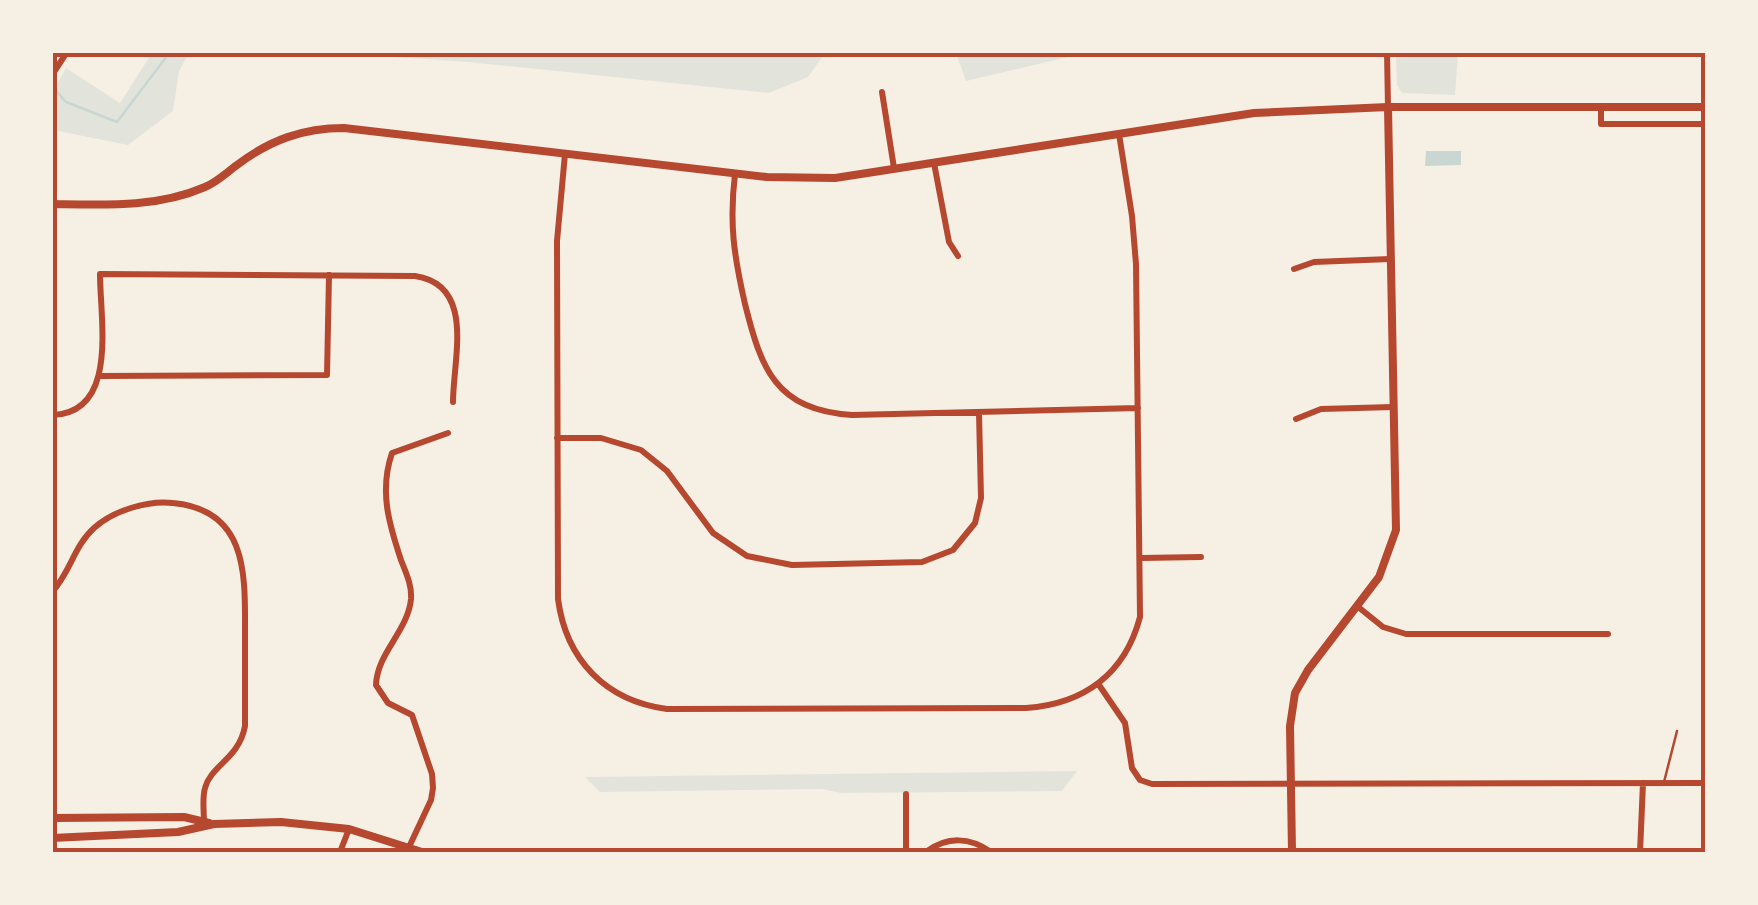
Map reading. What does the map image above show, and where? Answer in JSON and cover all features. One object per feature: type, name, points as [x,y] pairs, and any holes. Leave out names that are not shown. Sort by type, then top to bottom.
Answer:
[{"type":"street","points":[[54,72],[67,52]]},
{"type":"street","points":[[1292,852],[1290,726],[1295,694],[1308,670],[1386,564],[1396,530],[1386,52]]},
{"type":"street","points":[[882,92],[894,168]]},
{"type":"street","points":[[52,204],[150,204],[171,199],[209,186],[265,145],[322,128],[735,174],[815,179],[1254,113],[1388,106],[1706,108]]},
{"type":"street","points":[[1601,108],[1601,124],[1706,124]]},
{"type":"street","points":[[565,154],[557,241],[558,599],[564,632],[583,665],[609,689],[632,701],[667,709],[1026,708],[1066,701],[1098,685],[1122,661],[1136,631],[1142,602],[1134,230],[1119,134]]},
{"type":"street","points":[[934,163],[949,242],[958,256]]},
{"type":"street","points":[[735,174],[730,220],[734,256],[755,347],[780,386],[806,405],[838,414],[1138,408]]},
{"type":"street","points":[[1294,269],[1314,262],[1390,259]]},
{"type":"street","points":[[52,415],[69,413],[85,403],[100,376],[100,274],[422,277],[438,284],[457,308],[453,402]]},
{"type":"street","points":[[100,376],[327,375],[329,275]]},
{"type":"street","points":[[1296,420],[1320,409],[1393,407]]},
{"type":"street","points":[[557,438],[602,438],[641,450],[667,471],[713,533],[739,552],[765,562],[792,566],[922,562],[945,555],[961,543],[979,512],[979,413]]},
{"type":"street","points":[[409,847],[430,800],[432,774],[412,715],[388,702],[376,685],[381,662],[399,633],[411,600],[410,584],[389,524],[386,480],[392,453],[448,433]]},
{"type":"street","points":[[52,596],[90,531],[111,516],[140,506],[160,502],[190,506],[211,516],[235,542],[245,570],[245,726],[233,756],[204,790],[209,823]]},
{"type":"street","points":[[1142,558],[1200,557]]},
{"type":"street","points":[[1357,606],[1383,627],[1406,634],[1608,634]]},
{"type":"street","points":[[1098,685],[1125,723],[1132,768],[1140,780],[1152,784],[1706,783]]},
{"type":"street","points":[[1640,852],[1643,783]]},
{"type":"street","points":[[906,794],[906,849],[910,852]]},
{"type":"street","points":[[52,818],[184,816],[209,823]]},
{"type":"street","points":[[52,838],[178,832],[209,823],[281,822],[350,829],[422,852]]},
{"type":"street","points":[[340,852],[350,829]]},
{"type":"street","points":[[926,852],[938,844],[958,840],[979,844],[991,852]]},
{"type":"lane","points":[[1664,783],[1678,730]]},
{"type":"shaded area","points":[[956,52],[1085,53],[966,81]]},
{"type":"shaded area","points":[[152,53],[189,53],[179,71],[173,111],[128,145],[53,130],[53,91],[66,68],[120,103]]},
{"type":"shaded area","points":[[336,53],[825,53],[808,77],[769,93],[468,62]]},
{"type":"shaded area","points":[[1396,53],[1458,53],[1455,95],[1402,93],[1397,85]]},
{"type":"shaded area","points":[[1426,151],[1461,151],[1461,165],[1425,166]]},
{"type":"shaded area","points":[[1077,771],[1062,791],[600,792],[585,777]]},
{"type":"waterway","points":[[52,86],[66,102],[117,122],[170,52]]}]
